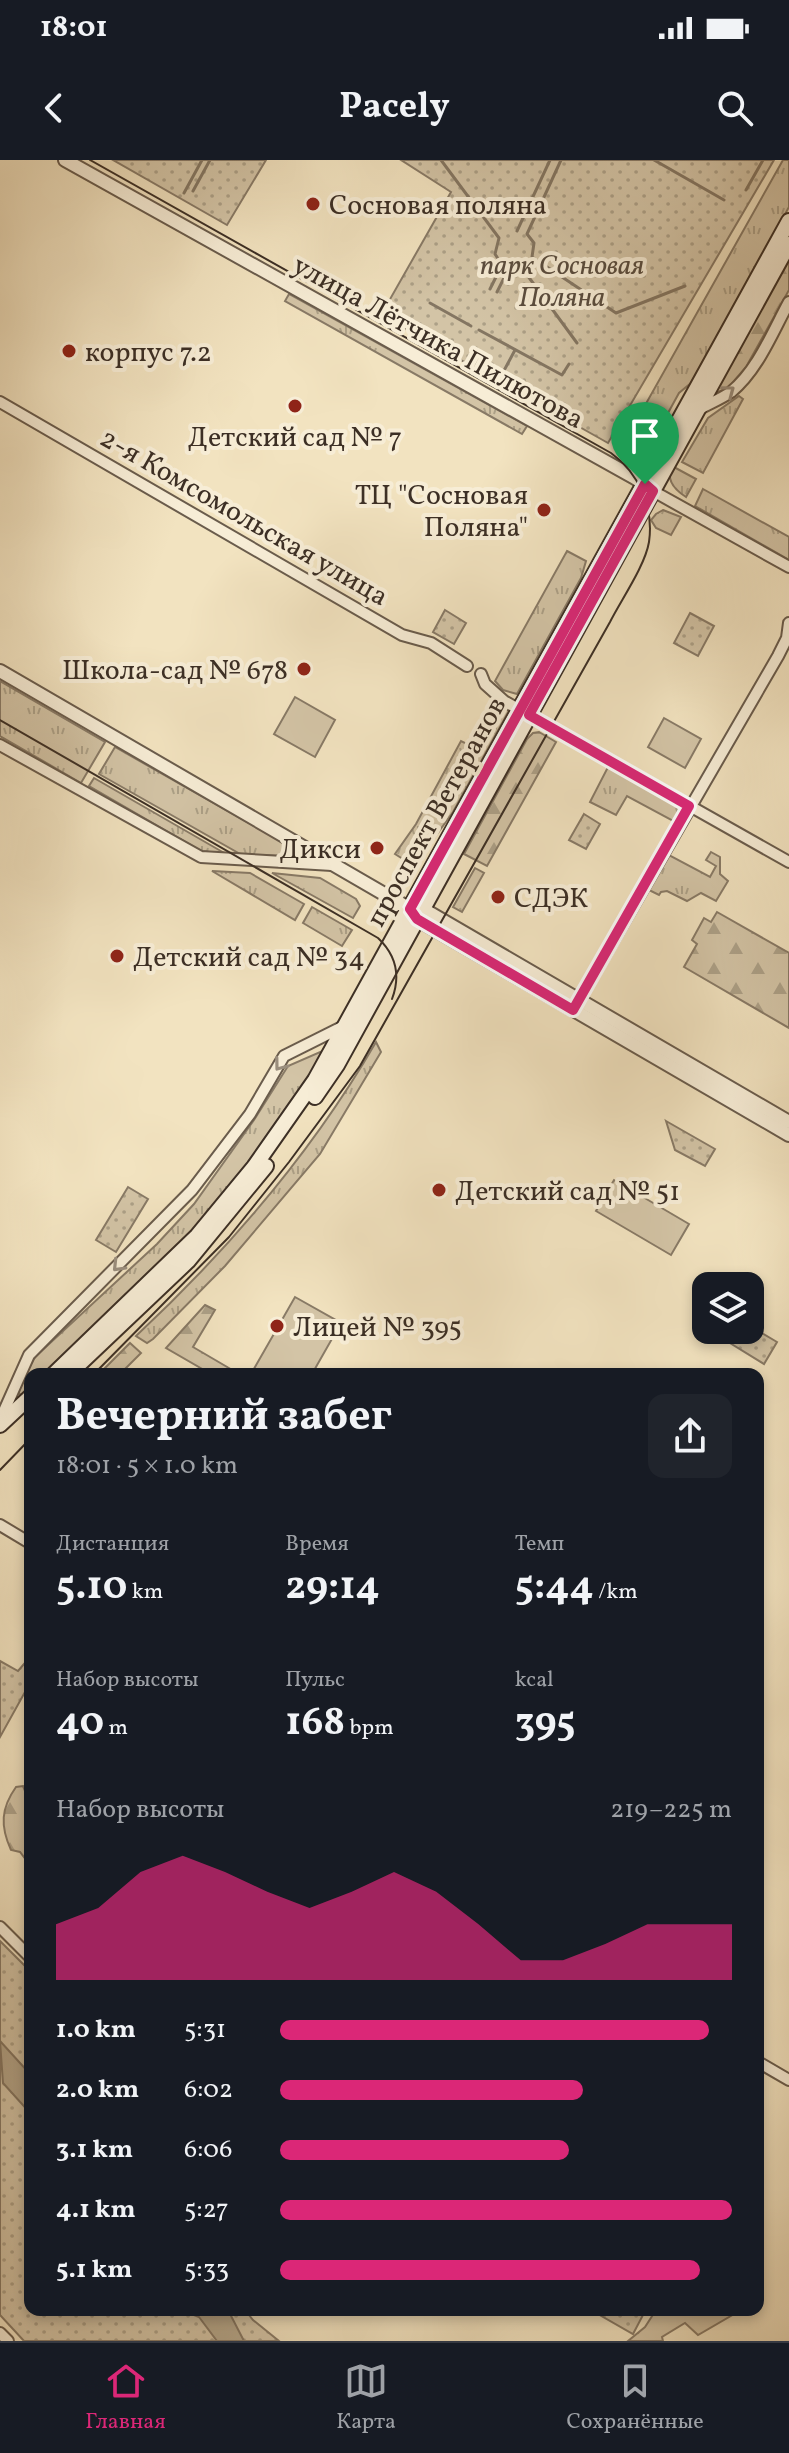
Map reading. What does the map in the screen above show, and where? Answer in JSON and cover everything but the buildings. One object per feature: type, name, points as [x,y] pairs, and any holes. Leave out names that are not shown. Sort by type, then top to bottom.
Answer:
[{"type":"main road","name":"проспект Ветеранов","points":[[75,1368],[188,1261],[263,1171],[337,1065],[416,912],[649,487],[789,221]]},
{"type":"main road","name":"проспект Ветеранов","points":[[649,487],[698,410],[789,244]]},
{"type":"main road","name":"проспект Ветеранов","points":[[60,1368],[182,1253],[254,1167],[315,1080],[416,912]]},
{"type":"main road","points":[[0,1423],[24,1402]]},
{"type":"main road","points":[[0,1439],[24,1417]]},
{"type":"street","name":"улица Лётчика Пилютова","points":[[65,160],[789,567]]},
{"type":"street","points":[[698,410],[731,391],[742,380],[789,302]]},
{"type":"street","name":"2-я Комсомольская улица","points":[[0,402],[402,635],[431,643],[467,666]]},
{"type":"street","points":[[576,1005],[784,644],[789,623]]},
{"type":"street","points":[[0,671],[576,1005],[789,1135]]},
{"type":"street","points":[[481,674],[485,684],[498,696],[525,713],[789,862]]},
{"type":"street","points":[[0,745],[201,857],[333,865]]},
{"type":"street","points":[[576,1005],[789,1122]]},
{"type":"street","points":[[0,1423],[29,1355],[192,1190],[250,1114],[284,1056],[346,1025]]},
{"type":"street","points":[[0,1525],[24,1539]]},
{"type":"street","points":[[0,1927],[24,1951]]},
{"type":"street","points":[[764,2065],[789,2080]]},
{"type":"street","points":[[0,2333],[8,2341]]},
{"type":"green space","points":[[113,160],[266,160],[227,225]]},
{"type":"green space","name":"парк Сосновая Поляна","points":[[401,160],[774,160],[608,443],[381,315],[451,192]]},
{"type":"green space","points":[[783,160],[789,160],[789,207],[691,383],[679,393],[651,444],[630,432]]},
{"type":"green space","points":[[789,254],[789,290],[746,367],[728,388],[713,394]]},
{"type":"green space","points":[[289,294],[527,426],[522,434],[285,301]]},
{"type":"green space","points":[[739,396],[743,399],[703,473],[682,462],[708,418]]},
{"type":"green space","points":[[672,466],[696,479],[686,497],[672,484]]},
{"type":"green space","points":[[703,489],[789,537],[789,560],[695,506]]},
{"type":"green space","points":[[663,510],[681,517],[671,535],[656,528],[651,520]]},
{"type":"green space","points":[[567,551],[586,561],[581,578],[517,694],[503,690],[495,681]]},
{"type":"green space","points":[[445,610],[466,623],[454,644],[433,632]]},
{"type":"green space","points":[[690,613],[714,626],[698,656],[674,643]]},
{"type":"green space","points":[[0,681],[105,742],[81,783],[0,736]]},
{"type":"green space","points":[[295,697],[335,720],[315,757],[274,734]]},
{"type":"green space","points":[[503,702],[511,707],[453,812],[414,866],[395,854],[416,824],[461,741],[477,749]]},
{"type":"green space","points":[[664,718],[701,739],[685,768],[648,747]]},
{"type":"green space","points":[[539,732],[556,742],[487,866],[464,854],[527,739]]},
{"type":"green space","points":[[115,747],[293,848],[295,856],[242,855],[99,774]]},
{"type":"green space","points":[[608,767],[680,806],[682,810],[675,822],[627,796],[616,815],[590,802]]},
{"type":"green space","points":[[94,778],[226,854],[201,851],[89,786]]},
{"type":"green space","points":[[584,814],[600,824],[586,849],[569,840]]},
{"type":"green space","points":[[711,852],[720,857],[720,874],[728,881],[716,901],[701,893],[687,901],[667,891],[659,895],[649,890],[669,855],[710,877],[716,866],[706,860]]},
{"type":"green space","points":[[475,868],[484,873],[462,912],[453,907]]},
{"type":"green space","points":[[212,871],[250,873],[304,904],[295,920]]},
{"type":"green space","points":[[272,873],[320,878],[356,899],[360,906],[353,918]]},
{"type":"green space","points":[[312,907],[352,930],[342,946],[303,923]]},
{"type":"green space","points":[[717,912],[789,953],[789,1028],[684,967],[697,944],[692,940],[704,918],[711,922]]},
{"type":"green space","points":[[376,1042],[381,1052],[320,1154],[225,1266],[153,1339],[147,1343],[136,1336],[203,1269],[267,1198],[325,1122]]},
{"type":"green space","points":[[327,1049],[248,1166],[183,1245],[52,1368],[29,1368],[35,1357],[157,1244],[194,1204],[288,1066]]},
{"type":"green space","points":[[666,1121],[715,1149],[705,1166],[675,1150]]},
{"type":"green space","points":[[614,1180],[689,1224],[671,1255],[596,1211]]},
{"type":"green space","points":[[128,1187],[148,1199],[116,1252],[96,1240]]},
{"type":"green space","points":[[295,1297],[341,1323],[315,1368],[254,1368]]},
{"type":"green space","points":[[205,1305],[215,1310],[193,1347],[229,1368],[201,1368],[166,1348]]},
{"type":"green space","points":[[764,1334],[777,1342],[764,1364],[732,1344],[764,1344]]},
{"type":"green space","points":[[130,1343],[141,1353],[126,1368],[105,1368]]},
{"type":"green space","points":[[24,1377],[22,1397],[17,1390]]},
{"type":"green space","points":[[0,1661],[18,1671],[24,1664],[24,1694],[0,1737]]},
{"type":"green space","points":[[16,1787],[24,1788],[24,1857],[20,1852],[11,1850],[4,1825],[5,1810]]},
{"type":"green space","points":[[0,1941],[24,1965],[24,2316],[250,2316],[279,2341],[24,2341],[0,2315]]},
{"type":"green space","points":[[602,2316],[642,2316],[633,2334]]},
{"type":"green space","points":[[652,2316],[731,2316],[698,2335],[685,2323],[662,2337],[663,2341],[628,2341],[645,2327]]},
{"type":"shaded area","points":[[0,2041],[24,2067],[24,2106],[3,2083]]},
{"type":"shaded area","points":[[196,2316],[231,2316],[244,2341],[217,2341]]},
{"type":"waterway","points":[[184,193],[202,160]]},
{"type":"waterway","points":[[193,191],[210,160]]},
{"type":"waterway","points":[[441,160],[499,238],[495,254],[502,265],[490,289]]},
{"type":"waterway","points":[[517,231],[550,160]]},
{"type":"waterway","points":[[561,160],[527,234],[534,243],[532,257],[616,313],[685,286]]},
{"type":"waterway","points":[[654,160],[724,200]]},
{"type":"waterway","points":[[746,190],[763,160]]},
{"type":"waterway","points":[[497,292],[509,268],[522,268],[577,343]]},
{"type":"waterway","points":[[430,303],[471,326]]},
{"type":"waterway","points":[[479,330],[562,375],[569,364]]},
{"type":"waterway","points":[[500,378],[515,350]]},
{"type":"tram line","points":[[90,160],[611,453],[637,481],[647,504],[650,529],[647,551],[632,583],[360,1066],[229,1237],[100,1368]]},
{"type":"tram line","points":[[0,720],[378,938],[389,951],[395,966],[396,982],[392,999]]},
{"type":"tram line","points":[[0,1470],[24,1445]]},
{"type":"place","name":"Сосновая поляна","points":[[313,204]]},
{"type":"place","name":"корпус 7.2","points":[[69,351]]},
{"type":"place","name":"Детский сад № 7","points":[[295,406]]},
{"type":"place","name":"ТЦ \"Сосновая Поляна\"","points":[[544,510]]},
{"type":"place","name":"Школа-сад № 678","points":[[304,669]]},
{"type":"place","name":"Дикси","points":[[377,848]]},
{"type":"place","name":"СДЭК","points":[[498,897]]},
{"type":"place","name":"Детский сад № 34","points":[[117,956]]},
{"type":"place","name":"Детский сад № 51","points":[[439,1190]]},
{"type":"place","name":"Лицей № 395","points":[[277,1326]]},
{"type":"route","points":[[645,484],[653,491],[529,715],[689,806],[573,1010],[417,919],[410,909],[645,484]]}]
